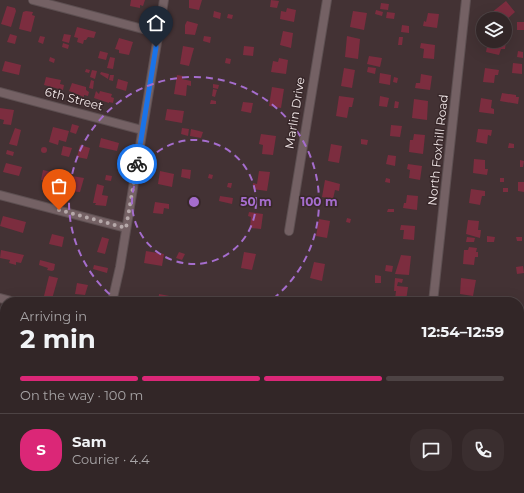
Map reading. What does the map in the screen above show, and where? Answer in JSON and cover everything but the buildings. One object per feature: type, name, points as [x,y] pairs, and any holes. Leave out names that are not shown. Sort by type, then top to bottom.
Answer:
[{"type":"street","points":[[33,0],[158,33]]},
{"type":"street","points":[[113,297],[164,0]]},
{"type":"street","name":"Marlin Drive","points":[[288,231],[327,0]]},
{"type":"street","name":"North Foxhill Road","points":[[434,297],[466,0]]},
{"type":"street","name":"6th Street","points":[[0,92],[142,130]]},
{"type":"street","points":[[0,195],[126,228]]},
{"type":"way so far","points":[[59,210],[126,228],[137,164]]},
{"type":"route","points":[[137,164],[156,47]]}]
